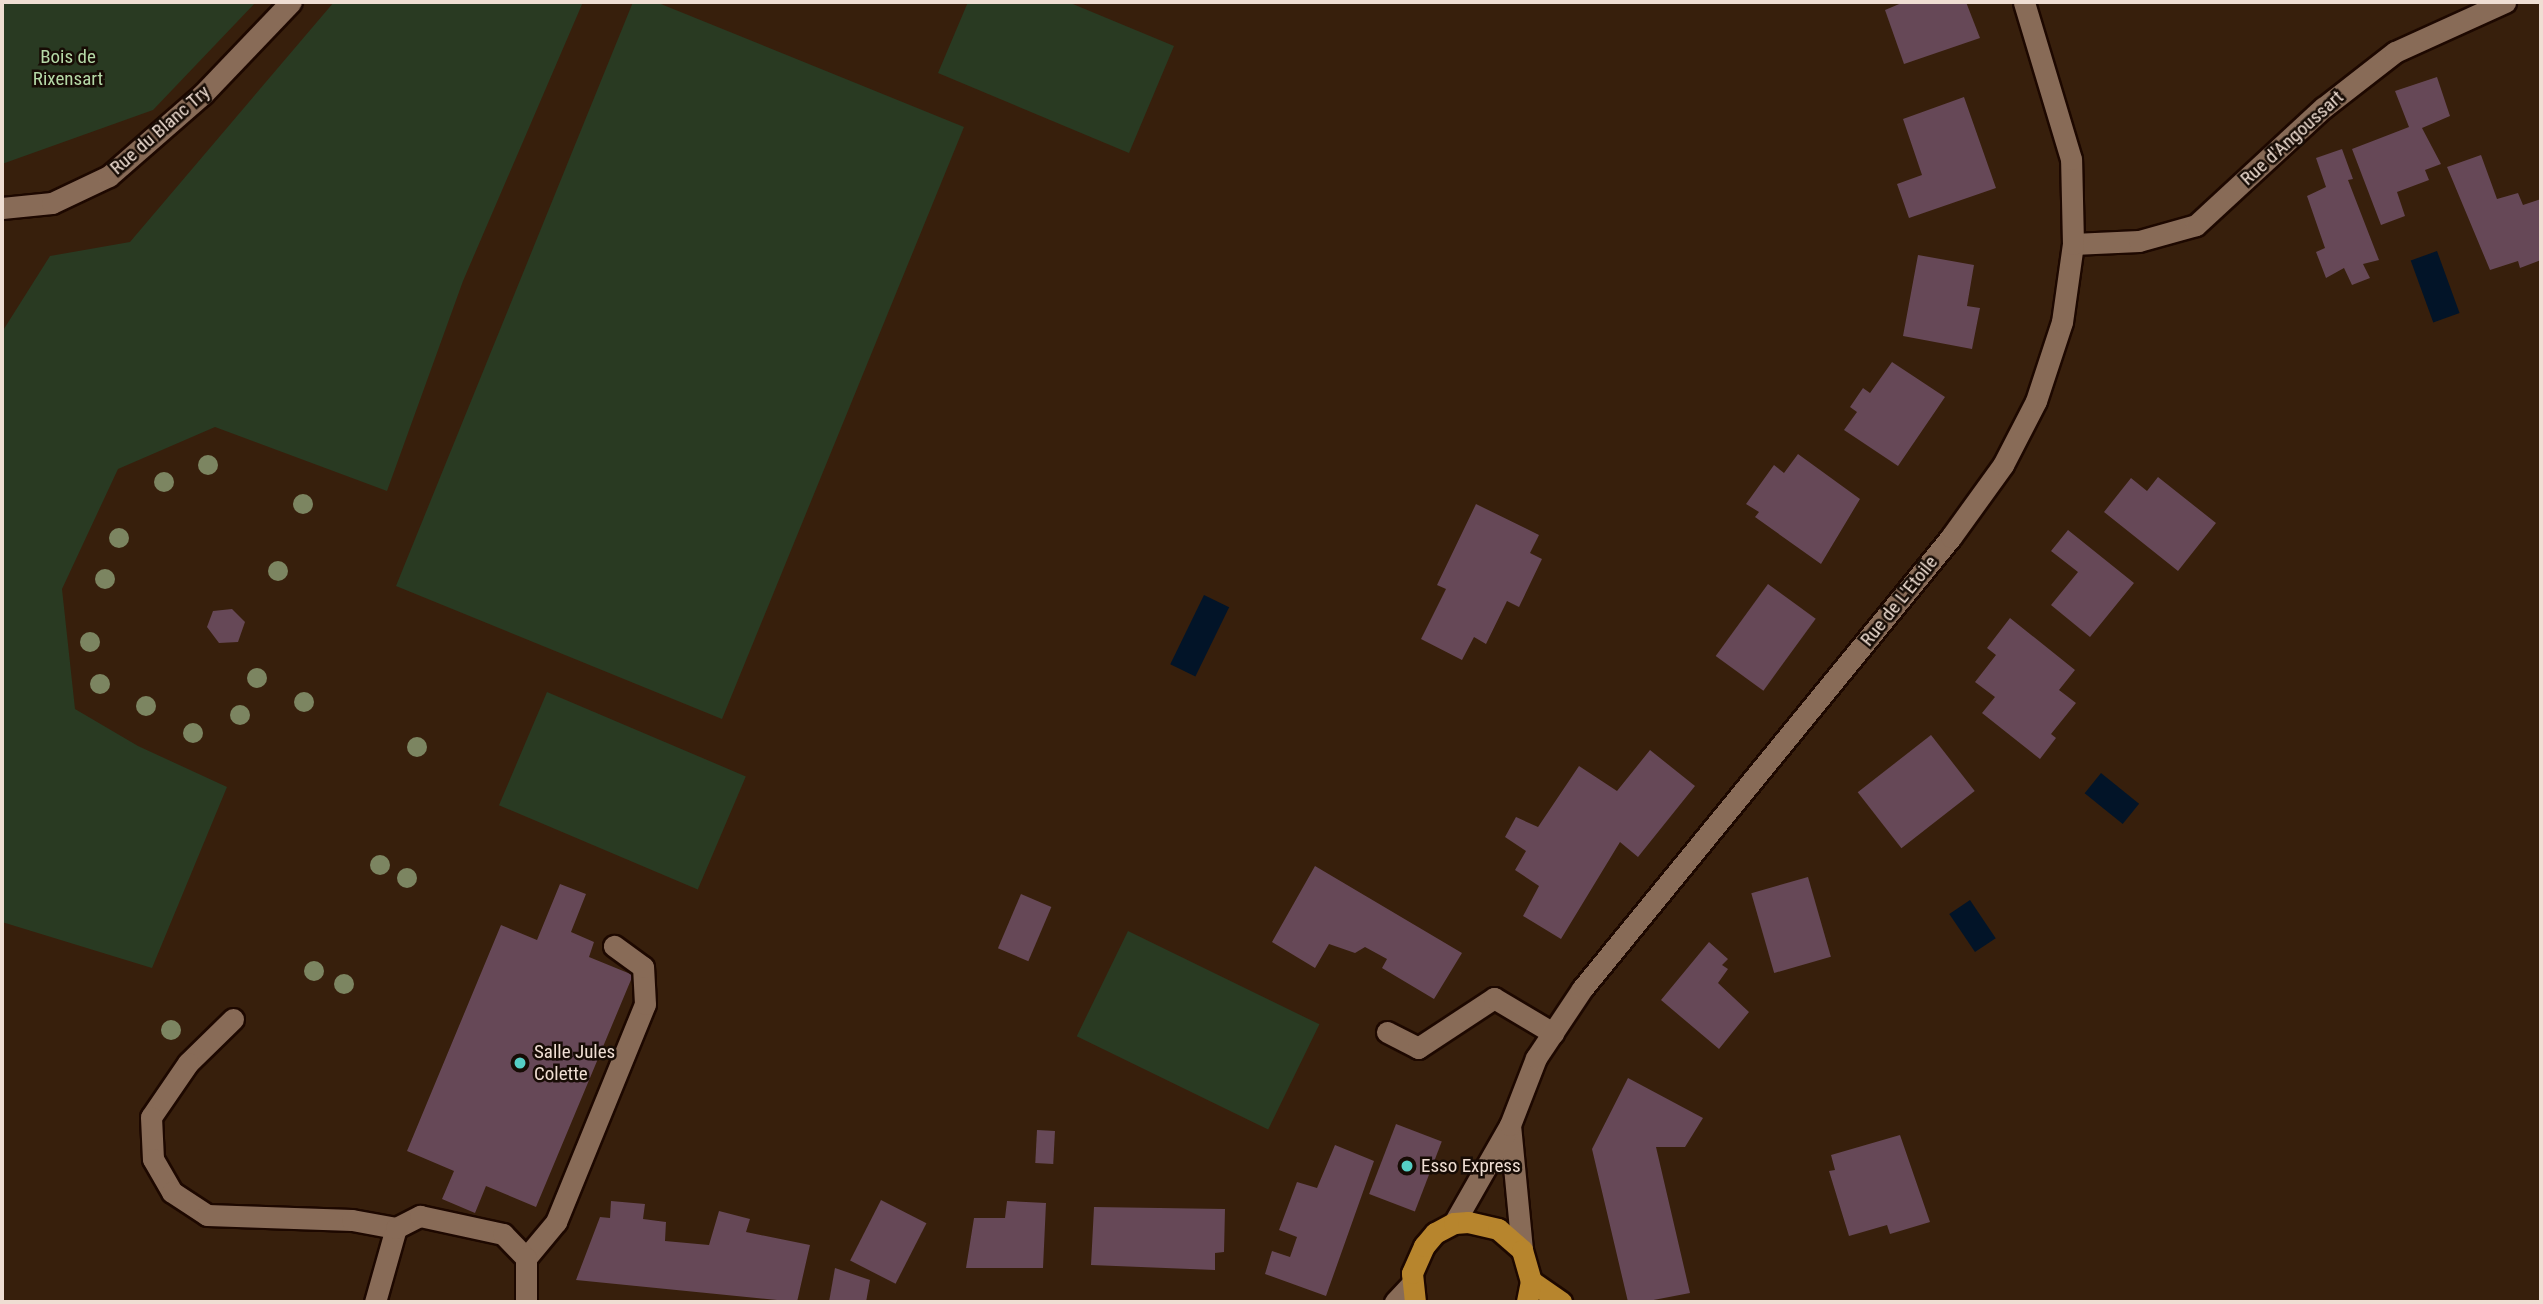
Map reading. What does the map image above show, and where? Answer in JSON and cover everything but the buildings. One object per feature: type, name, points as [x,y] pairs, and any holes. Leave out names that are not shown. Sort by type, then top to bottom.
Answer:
[{"type":"main road","points":[[1413,1294],[1424,1246],[1435,1233],[1454,1223],[1498,1229],[1522,1250],[1529,1292],[1561,1302]]},
{"type":"street","name":"Rue du Blanc Try","points":[[2,208],[52,204],[108,176],[203,94],[291,2]]},
{"type":"street","name":"Rue de L'Etoile","points":[[1454,1223],[1510,1125],[1536,1058],[1582,989],[1951,537],[2003,465],[2036,401],[2062,322],[2073,244],[2071,159],[2024,2]]},
{"type":"street","name":"Rue d'Angoussart","points":[[2073,244],[2139,241],[2196,225],[2323,108],[2395,52],[2505,2]]},
{"type":"street","points":[[526,1302],[526,1258],[556,1222],[645,1004],[643,967],[614,946]]},
{"type":"street","points":[[1387,1032],[1418,1048],[1494,998],[1553,1033]]},
{"type":"street","points":[[233,1019],[188,1063],[151,1117],[153,1159],[172,1192],[207,1215],[352,1220],[396,1228],[420,1216],[443,1218],[503,1234],[526,1258]]},
{"type":"street","name":"Rue de L'Etoile","points":[[1510,1125],[1522,1250]]},
{"type":"street","points":[[375,1302],[396,1228]]},
{"type":"street","points":[[1395,1302],[1413,1294]]},
{"type":"green space","name":"Bois de Rixensart","points":[[2,2],[256,2],[153,110],[2,164]]},
{"type":"green space","points":[[334,2],[583,2],[463,281],[387,491],[215,427],[118,469],[62,589],[75,709],[138,746],[227,787],[152,968],[2,922],[2,332],[50,256],[130,242]]},
{"type":"green space","points":[[633,2],[656,2],[964,127],[722,719],[396,586]]},
{"type":"green space","points":[[968,2],[1068,2],[1174,46],[1129,153],[938,73]]},
{"type":"green space","points":[[547,692],[746,776],[698,890],[499,805]]},
{"type":"green space","points":[[1128,931],[1319,1024],[1268,1130],[1077,1036]]},
{"type":"water","points":[[2437,251],[2460,313],[2433,323],[2411,261]]},
{"type":"water","points":[[1204,595],[1229,607],[1195,676],[1170,664]]},
{"type":"water","points":[[2101,773],[2139,804],[2123,824],[2085,793]]},
{"type":"water","points":[[1970,900],[1996,938],[1975,952],[1949,914]]},
{"type":"place","name":"Salle Jules Colette","points":[[520,1063]]},
{"type":"place","name":"Esso Express","points":[[1407,1166]]}]
